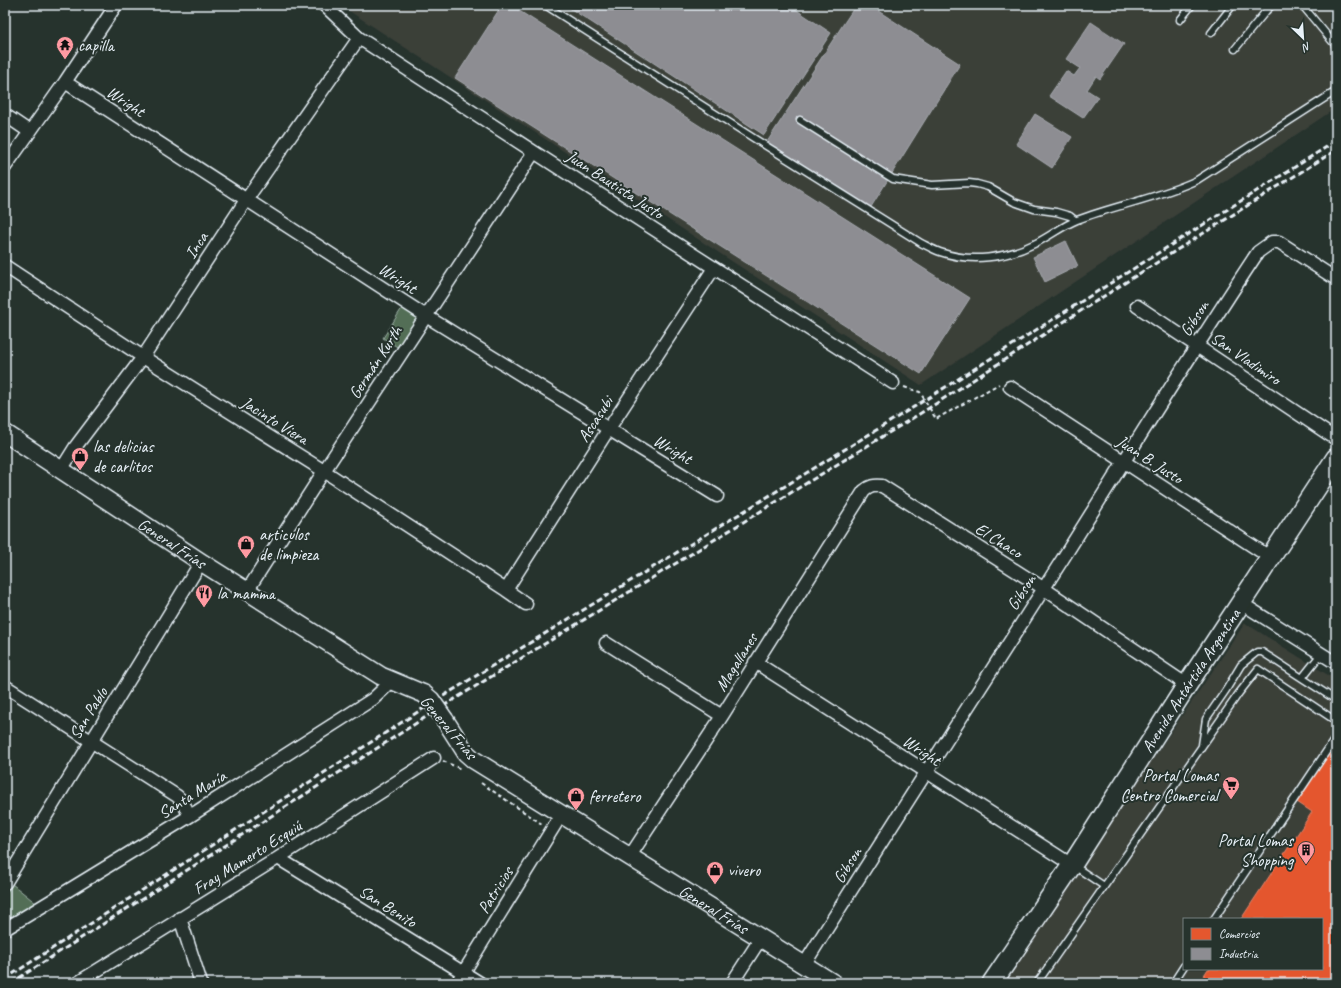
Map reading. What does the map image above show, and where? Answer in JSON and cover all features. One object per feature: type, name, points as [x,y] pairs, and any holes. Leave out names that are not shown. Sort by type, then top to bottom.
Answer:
[{"type":"main road","name":"General Frías","points":[[5,433],[201,562],[381,676],[424,694],[431,700],[466,753],[474,760],[833,983]]},
{"type":"main road","name":"Avenida Antártida Argentina","points":[[992,983],[1072,865],[1187,685],[1336,458]]},
{"type":"street","points":[[5,167],[65,82],[116,5]]},
{"type":"street","name":"Juan Bautista Justo","points":[[324,5],[359,38],[893,383]]},
{"type":"street","name":"Inca","points":[[61,470],[76,446],[143,357],[246,200],[359,38]]},
{"type":"street","name":"Wright","points":[[65,82],[426,316],[608,430],[717,496]]},
{"type":"street","points":[[5,115],[30,132]]},
{"type":"street","name":"Germán Kurth","points":[[247,591],[324,471],[534,152]]},
{"type":"street","name":"Gibson","points":[[804,965],[925,772],[1124,462],[1196,345],[1258,252],[1272,242],[1279,242],[1336,279]]},
{"type":"street","name":"Jacinto Viera","points":[[5,266],[143,357],[324,471],[526,604]]},
{"type":"street","name":"Ascasubi","points":[[506,590],[714,268]]},
{"type":"street","name":"San Vladimiro","points":[[1137,306],[1336,439]]},
{"type":"street","name":"Juan B. Justo","points":[[1010,387],[1271,558]]},
{"type":"street","name":"El Chaco","points":[[870,486],[882,486],[1043,588],[1187,685]]},
{"type":"street","name":"Magallanes","points":[[630,856],[722,716],[864,491],[870,486]]},
{"type":"street","name":"San Pablo","points":[[5,883],[201,562]]},
{"type":"street","points":[[1241,603],[1336,663]]},
{"type":"street","points":[[606,643],[722,716]]},
{"type":"street","name":"Wright","points":[[755,662],[1072,865]]},
{"type":"street","name":"Santa María","points":[[5,929],[190,816],[373,699],[392,681]]},
{"type":"street","points":[[5,686],[177,796],[182,801],[190,816]]},
{"type":"street","name":"Fray Mamerto Esquiú","points":[[77,983],[278,858],[434,758]]},
{"type":"street","name":"Patricios","points":[[460,978],[561,815]]},
{"type":"street","name":"San Benito","points":[[278,858],[460,978],[480,983]]},
{"type":"street","points":[[180,918],[201,983]]},
{"type":"street","points":[[732,983],[760,938]]},
{"type":"lane","points":[[545,5],[914,239],[940,252],[965,257],[990,258],[1005,254],[1035,244],[1076,220],[1179,188],[1197,180],[1336,91]]},
{"type":"lane","points":[[1180,20],[1192,5]]},
{"type":"lane","points":[[1211,33],[1233,5]]},
{"type":"lane","points":[[1235,49],[1272,5]]},
{"type":"lane","points":[[1302,5],[1336,46]]},
{"type":"lane","points":[[800,120],[893,179],[932,185],[977,184],[988,187],[1014,202],[1070,216],[1076,220]]},
{"type":"lane","points":[[1202,746],[1206,719],[1241,665],[1256,652],[1262,652],[1336,700]]},
{"type":"lane","points":[[1302,678],[1321,654]]},
{"type":"lane","points":[[1037,983],[1239,693],[1258,669],[1336,721]]},
{"type":"lane","points":[[1215,918],[1336,737]]},
{"type":"lane","points":[[1072,865],[1104,886]]},
{"type":"lane","points":[[1173,983],[1183,968]]},
{"type":"path","points":[[893,383],[920,392],[936,419],[998,384],[1010,387]]},
{"type":"path","points":[[434,758],[457,766],[463,770]]},
{"type":"path","points":[[476,779],[552,830]]},
{"type":"shaded area","points":[[340,5],[1336,5],[1336,108],[921,385]]},
{"type":"shaded area","name":"Portal Lomas Centro Comercial","points":[[1245,623],[1336,680],[1336,983],[1001,983]]},
{"type":"green space","points":[[404,305],[420,316],[399,348],[383,338]]},
{"type":"green space","points":[[12,884],[37,904],[5,923],[5,896]]},
{"type":"building: Comercios","name":"Portal Lomas Shopping","points":[[1336,743],[1336,983],[1199,983],[1207,970],[1323,970],[1323,918],[1242,918],[1312,812],[1297,802]]},
{"type":"building: Industria","points":[[502,5],[510,5],[970,298],[921,374],[455,78]]},
{"type":"building: Industria","points":[[565,5],[789,5],[831,33],[764,135]]},
{"type":"building: Industria","points":[[856,5],[869,5],[960,64],[871,207],[767,142]]},
{"type":"building: Industria","points":[[1091,22],[1124,44],[1100,79],[1096,76],[1087,90],[1098,97],[1083,118],[1049,96],[1066,71],[1074,76],[1080,68],[1066,59]]},
{"type":"building: Industria","points":[[1035,114],[1072,137],[1052,168],[1016,144]]},
{"type":"building: Industria","points":[[1066,241],[1078,266],[1045,282],[1033,257]]},
{"type":"railway","points":[[5,979],[427,706],[917,405],[1336,141]]},
{"type":"railway","points":[[11,983],[432,713],[929,408],[1336,150]]},
{"type":"place","name":"capilla","points":[[65,60]]},
{"type":"place","name":"las delicias de carlitos","points":[[80,471]]},
{"type":"place","name":"articulos de limpieza","points":[[246,559]]},
{"type":"place","name":"la mamma","points":[[204,608]]},
{"type":"place","name":"Portal Lomas Centro Comercial","points":[[1231,800]]},
{"type":"place","name":"ferretero","points":[[576,811]]},
{"type":"place","name":"Portal Lomas Shopping","points":[[1306,865]]},
{"type":"place","name":"vivero","points":[[715,885]]}]
